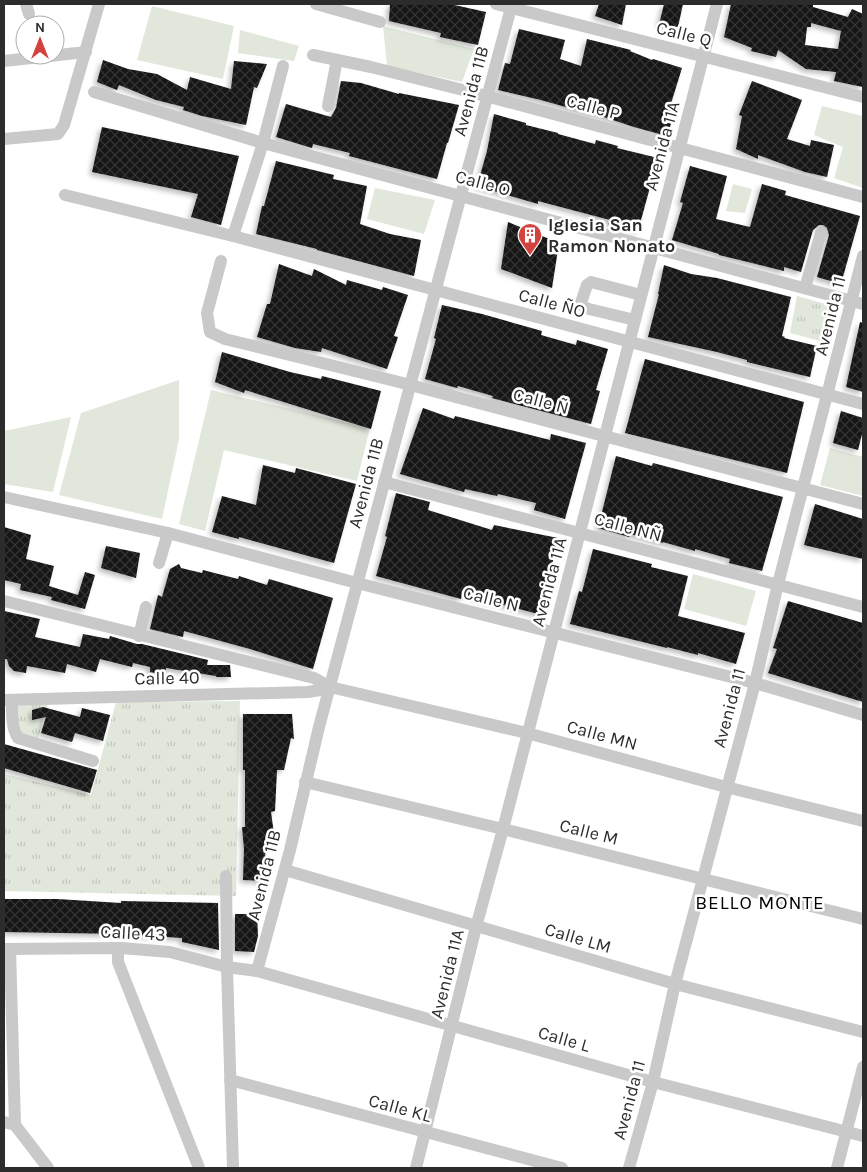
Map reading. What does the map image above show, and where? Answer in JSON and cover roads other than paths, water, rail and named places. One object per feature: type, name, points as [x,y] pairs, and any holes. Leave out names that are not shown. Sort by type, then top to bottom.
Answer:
[{"type":"street","points":[[4,139],[58,134],[64,125],[99,4]]},
{"type":"street","points":[[316,4],[380,22]]},
{"type":"street","name":"Calle Q","points":[[496,4],[512,6],[863,98]]},
{"type":"street","name":"Avenida 11A","points":[[416,1168],[476,927],[717,4]]},
{"type":"street","name":"Avenida 11B","points":[[257,972],[357,583],[512,6]]},
{"type":"street","points":[[4,61],[86,52]]},
{"type":"street","name":"Calle P","points":[[313,55],[371,67],[863,197]]},
{"type":"street","points":[[328,106],[337,60]]},
{"type":"street","points":[[233,236],[263,143],[283,66]]},
{"type":"street","name":"Calle O","points":[[94,92],[263,143],[858,302]]},
{"type":"street","name":"Calle ÑO","points":[[65,195],[233,236],[863,404]]},
{"type":"street","points":[[805,288],[821,233]]},
{"type":"street","name":"Avenida 11","points":[[629,1168],[653,1082],[675,984],[702,879],[755,683],[778,584],[828,395],[858,302],[863,256]]},
{"type":"street","name":"Calle Ñ","points":[[221,261],[207,312],[210,332],[225,339],[410,385],[863,504]]},
{"type":"street","points":[[635,320],[588,309],[581,303],[586,285],[591,282],[641,295]]},
{"type":"street","name":"Calle NÑ","points":[[384,482],[863,606]]},
{"type":"street","name":"Calle N","points":[[4,497],[168,533],[357,583],[755,683],[863,714]]},
{"type":"street","points":[[159,563],[168,533]]},
{"type":"street","points":[[4,601],[314,678],[330,687]]},
{"type":"street","points":[[139,636],[146,607]]},
{"type":"street","name":"Calle 40","points":[[8,700],[308,692],[330,687]]},
{"type":"street","name":"Calle MN","points":[[330,687],[527,733],[726,787],[863,821]]},
{"type":"street","points":[[8,700],[14,732],[18,738],[93,762]]},
{"type":"street","name":"Calle M","points":[[305,782],[503,829],[863,919]]},
{"type":"street","name":"Calle LM","points":[[284,870],[675,984],[863,1032]]},
{"type":"street","points":[[226,876],[226,967],[233,1168]]},
{"type":"street","points":[[118,948],[118,962],[200,1168]]},
{"type":"street","name":"Calle 43","points":[[7,949],[118,948],[170,952],[226,967],[257,972]]},
{"type":"street","points":[[7,949],[10,1124],[48,1168]]},
{"type":"street","name":"Calle L","points":[[257,972],[653,1082],[863,1136]]},
{"type":"street","points":[[837,1168],[863,1068]]},
{"type":"street","name":"Calle KL","points":[[230,1080],[562,1168]]},
{"type":"place","name":"Iglesia San Ramon Nonato","points":[[530,256]]},
{"type":"district","name":"BELLO MONTE","points":[[760,902]]}]
